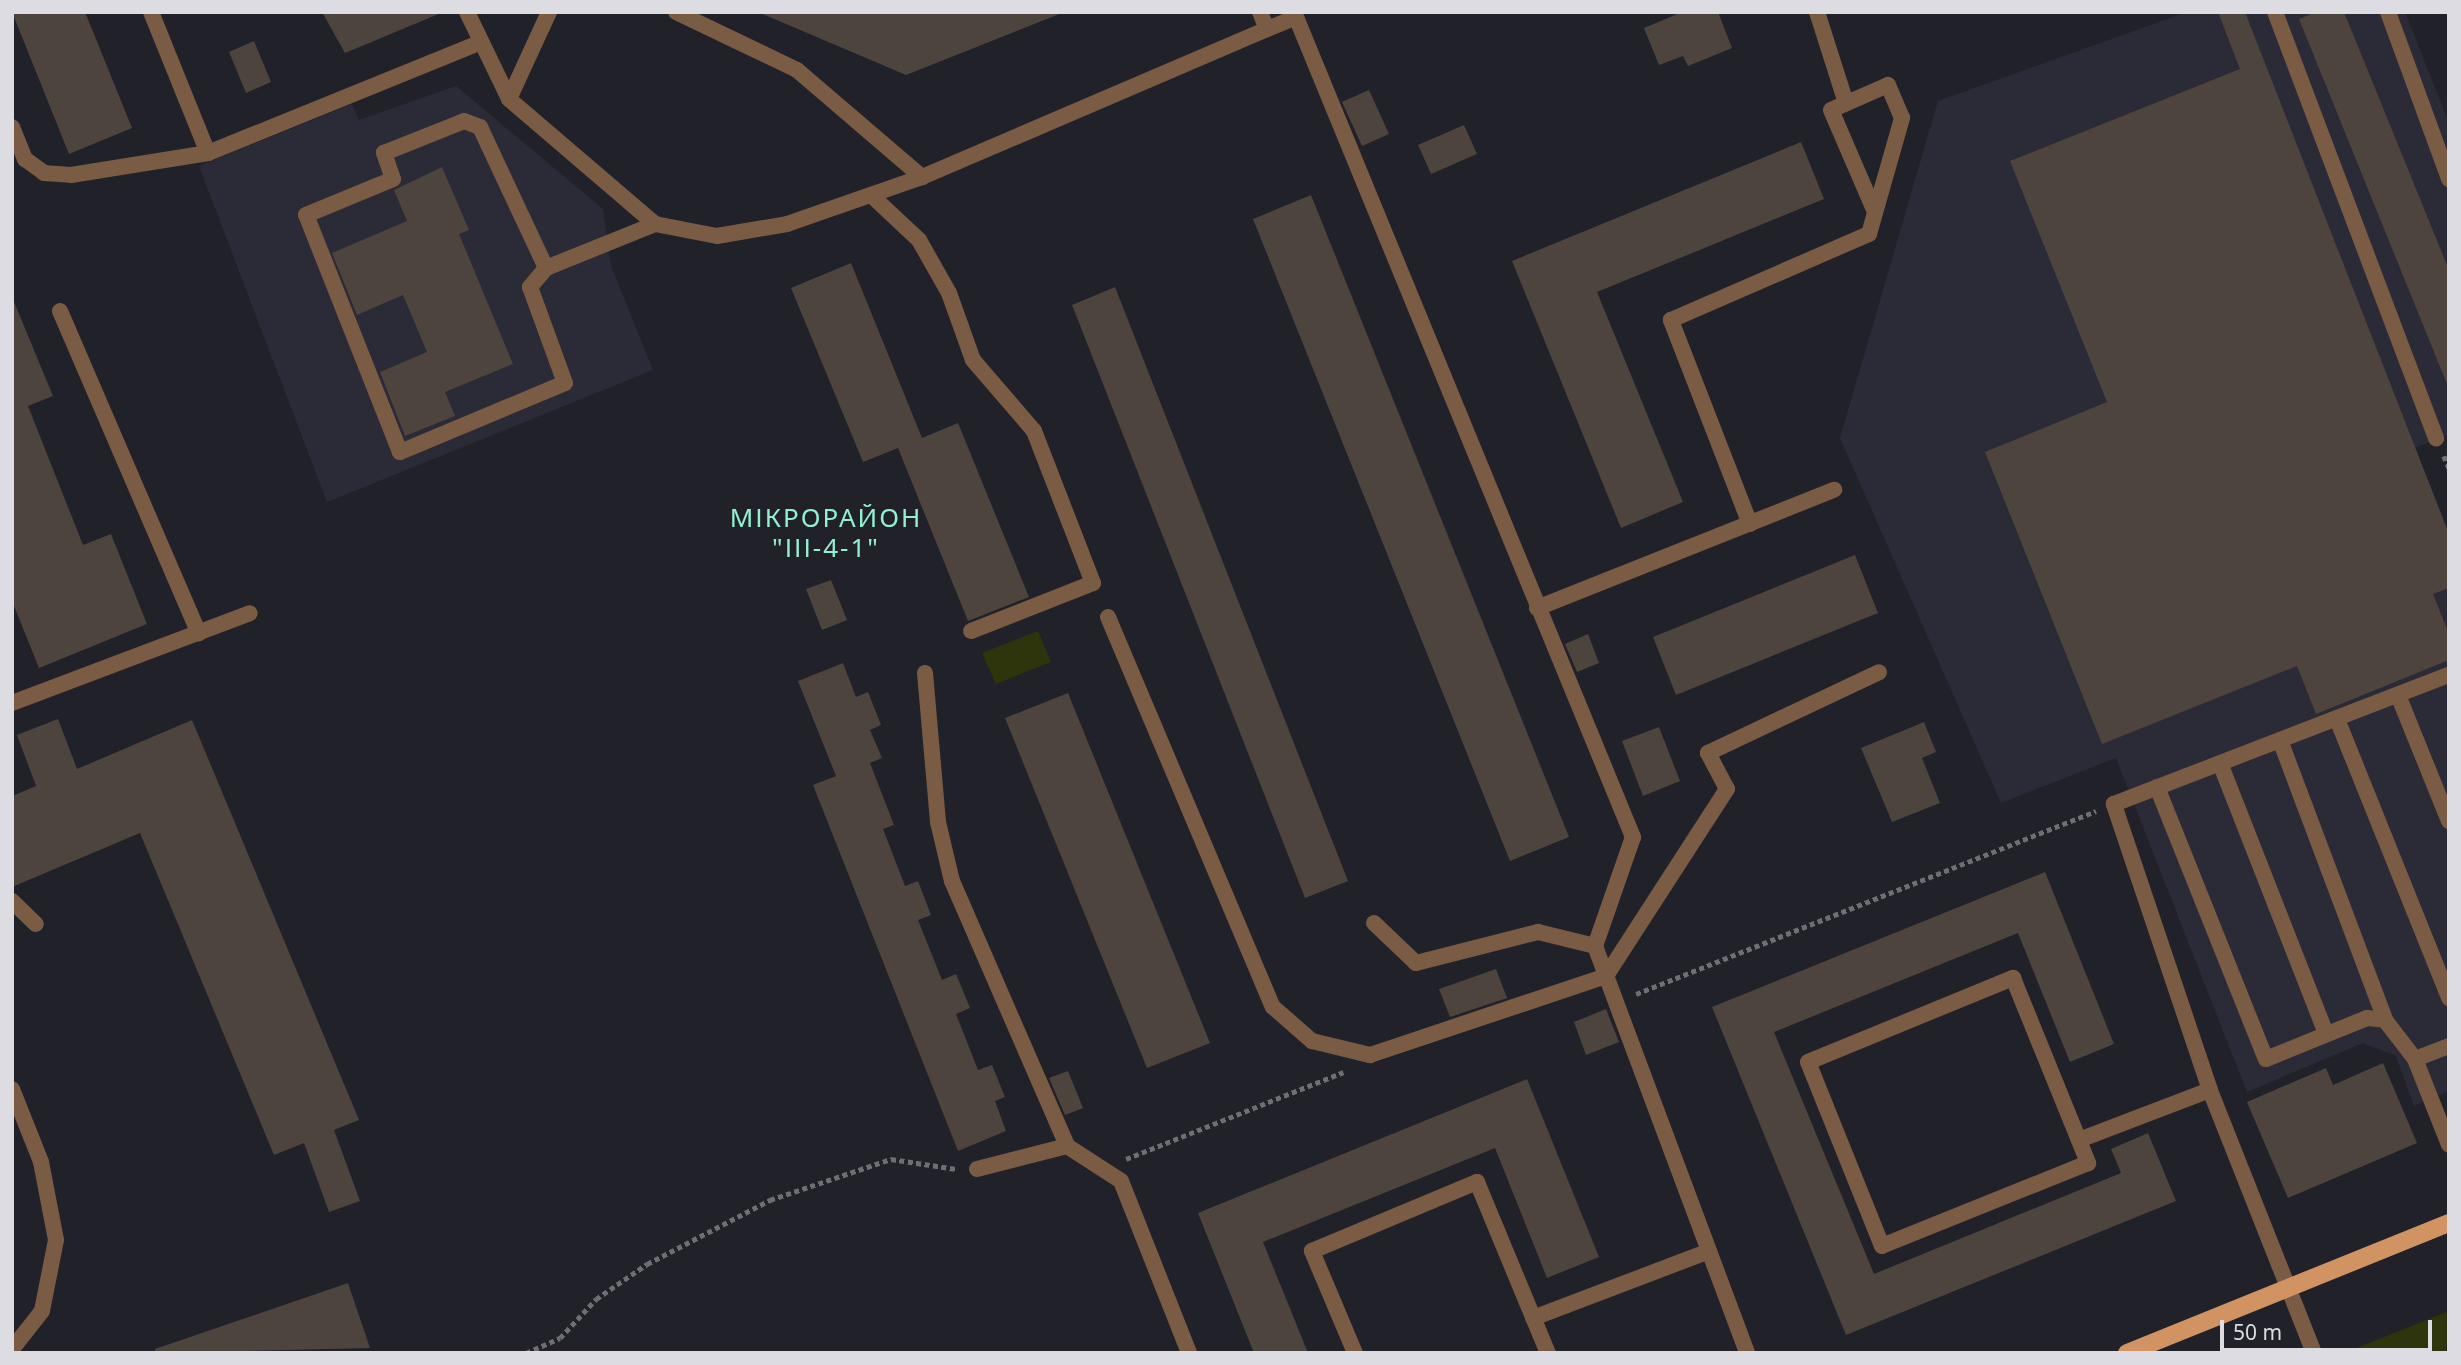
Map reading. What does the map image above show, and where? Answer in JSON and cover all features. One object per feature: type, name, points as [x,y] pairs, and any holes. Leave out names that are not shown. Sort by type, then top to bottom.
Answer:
[{"type":"main road","points":[[2127,1353],[2449,1223]]},
{"type":"lane","points":[[151,12],[208,153]]},
{"type":"lane","points":[[468,12],[477,44],[509,99],[655,224],[717,236],[743,234],[922,177],[1302,15],[1537,608],[1633,837],[1595,946],[1747,1353]]},
{"type":"lane","points":[[509,99],[549,12]]},
{"type":"lane","points":[[676,12],[797,70],[922,177]]},
{"type":"lane","points":[[1260,12],[1267,29]]},
{"type":"lane","points":[[1817,12],[1846,103]]},
{"type":"lane","points":[[2275,12],[2437,439]]},
{"type":"lane","points":[[2388,12],[2449,179]]},
{"type":"lane","points":[[12,127],[24,159],[44,173],[71,175],[208,153],[477,44]]},
{"type":"lane","points":[[1751,524],[1671,320],[1869,234],[1902,118],[1888,85],[1830,110],[1875,212]]},
{"type":"lane","points":[[546,268],[480,127],[464,121],[384,153],[393,179],[306,215],[400,452],[565,383],[530,287],[546,268],[655,224]]},
{"type":"lane","points":[[871,195],[919,240],[948,293],[973,360],[1034,431],[1093,583],[971,631]]},
{"type":"lane","points":[[60,311],[199,632]]},
{"type":"lane","points":[[1537,608],[1834,489]]},
{"type":"lane","points":[[12,703],[250,613]]},
{"type":"lane","points":[[1108,617],[1273,1007],[1290,1026],[1340,1050],[1392,1052],[1606,976],[1727,789],[1708,753],[1879,672]]},
{"type":"lane","points":[[925,673],[938,822],[952,881],[1067,1146],[1121,1181],[1189,1353]]},
{"type":"lane","points":[[2314,1353],[2210,1090],[2114,804],[2449,675]]},
{"type":"lane","points":[[2398,695],[2449,821]]},
{"type":"lane","points":[[2337,719],[2449,998]]},
{"type":"lane","points":[[2280,740],[2385,1020],[2414,1059],[2449,1145]]},
{"type":"lane","points":[[2220,764],[2326,1033]]},
{"type":"lane","points":[[2157,788],[2266,1059],[2367,1018],[2385,1020]]},
{"type":"lane","points":[[12,901],[36,924]]},
{"type":"lane","points":[[1374,923],[1416,963],[1538,932],[1595,946]]},
{"type":"lane","points":[[2014,978],[2078,1140],[2088,1163],[1882,1246],[1808,1062],[2014,978]]},
{"type":"lane","points":[[2414,1059],[2449,1046]]},
{"type":"lane","points":[[12,1089],[41,1162],[56,1240],[42,1311],[12,1349]]},
{"type":"lane","points":[[2078,1140],[2210,1090]]},
{"type":"lane","points":[[977,1169],[1067,1146]]},
{"type":"lane","points":[[1355,1353],[1312,1251],[1476,1182],[1548,1353]]},
{"type":"lane","points":[[1533,1318],[1709,1251]]},
{"type":"path","points":[[1615,1002],[2114,804]]},
{"type":"path","points":[[1102,1169],[1354,1068]]},
{"type":"path","points":[[526,1353],[559,1338],[596,1299],[647,1264],[769,1200],[891,1159],[937,1170],[977,1169]]},
{"type":"shaded area","points":[[2187,12],[2405,12],[2449,123],[2449,434],[2415,448],[2449,534],[2449,1091],[2414,1106],[2396,1056],[2363,1043],[2247,1092],[2116,758],[2001,803],[1840,438],[1938,101]]},
{"type":"shaded area","points":[[456,86],[603,209],[611,266],[653,370],[327,502],[199,166],[352,104],[359,120]]},
{"type":"green space","points":[[1038,631],[1051,662],[996,684],[982,653]]},
{"type":"green space","points":[[2449,1311],[2446,1353],[2344,1353]]},
{"type":"building","points":[[12,12],[85,12],[132,128],[69,154]]},
{"type":"building","points":[[322,12],[441,12],[441,13],[345,53]]},
{"type":"building","points":[[758,12],[1061,12],[1062,13],[906,75]]},
{"type":"building","points":[[1682,12],[1718,12],[1732,48],[1688,66],[1683,56],[1659,65],[1644,28]]},
{"type":"building","points":[[2218,12],[2245,12],[2449,534],[2449,588],[2433,594],[2449,634],[2449,660],[2316,714],[2297,666],[2102,744],[1985,452],[2107,402],[2010,161],[2240,69]]},
{"type":"building","points":[[2316,12],[2344,12],[2449,270],[2449,389],[2299,19]]},
{"type":"building","points":[[254,41],[271,82],[246,93],[229,52]]},
{"type":"building","points":[[1369,90],[1389,134],[1362,146],[1342,102]]},
{"type":"building","points":[[1464,125],[1477,154],[1431,174],[1418,145]]},
{"type":"building","points":[[1801,142],[1824,199],[1597,292],[1683,502],[1621,528],[1512,261]]},
{"type":"building","points":[[442,167],[469,230],[459,234],[513,364],[445,392],[455,416],[405,436],[380,372],[427,352],[403,295],[357,315],[332,253],[407,221],[394,190]]},
{"type":"building","points":[[1311,195],[1569,837],[1510,861],[1253,219]]},
{"type":"building","points":[[851,263],[922,438],[958,423],[1029,597],[968,621],[898,448],[863,462],[791,288]]},
{"type":"building","points":[[1115,287],[1348,881],[1305,898],[1072,305]]},
{"type":"building","points":[[12,297],[53,396],[28,406],[83,545],[111,534],[147,624],[39,668],[12,601]]},
{"type":"building","points":[[1855,555],[1878,613],[1676,695],[1653,637]]},
{"type":"building","points":[[831,580],[847,620],[822,630],[806,589]]},
{"type":"building","points":[[1588,634],[1599,663],[1577,672],[1565,644]]},
{"type":"building","points":[[843,663],[856,697],[868,692],[881,725],[870,730],[882,758],[870,763],[894,825],[883,829],[905,886],[918,881],[931,915],[918,920],[942,980],[956,974],[970,1008],[956,1014],[978,1070],[992,1065],[1005,1097],[995,1101],[1006,1131],[958,1151],[813,785],[836,776],[798,681]]},
{"type":"building","points":[[1068,693],[1210,1043],[1147,1068],[1005,718]]},
{"type":"building","points":[[58,719],[77,769],[192,720],[359,1120],[334,1130],[360,1201],[329,1212],[304,1143],[274,1155],[140,833],[12,887],[12,796],[36,786],[17,735]]},
{"type":"building","points":[[1924,722],[1936,752],[1922,758],[1940,803],[1892,822],[1861,748]]},
{"type":"building","points":[[1659,727],[1680,781],[1643,796],[1622,741]]},
{"type":"building","points":[[2045,872],[2114,1044],[2070,1062],[2018,933],[1774,1032],[1874,1274],[2121,1173],[2111,1149],[2148,1133],[2176,1201],[1846,1335],[1712,1007]]},
{"type":"building","points":[[1496,969],[1507,998],[1450,1017],[1439,989]]},
{"type":"building","points":[[1606,1009],[1619,1042],[1586,1055],[1574,1022]]},
{"type":"building","points":[[2383,1063],[2417,1143],[2288,1198],[2247,1102],[2326,1068],[2333,1085]]},
{"type":"building","points":[[1068,1071],[1083,1108],[1065,1115],[1049,1078]]},
{"type":"building","points":[[1527,1079],[1599,1257],[1547,1278],[1495,1148],[1263,1242],[1308,1353],[1254,1353],[1198,1213]]},
{"type":"building","points":[[348,1283],[370,1348],[155,1353],[155,1349]]},
{"type":"district","name":"МІКРОРАЙОН \"ІІІ-4-1\"","points":[[826,533]]}]
